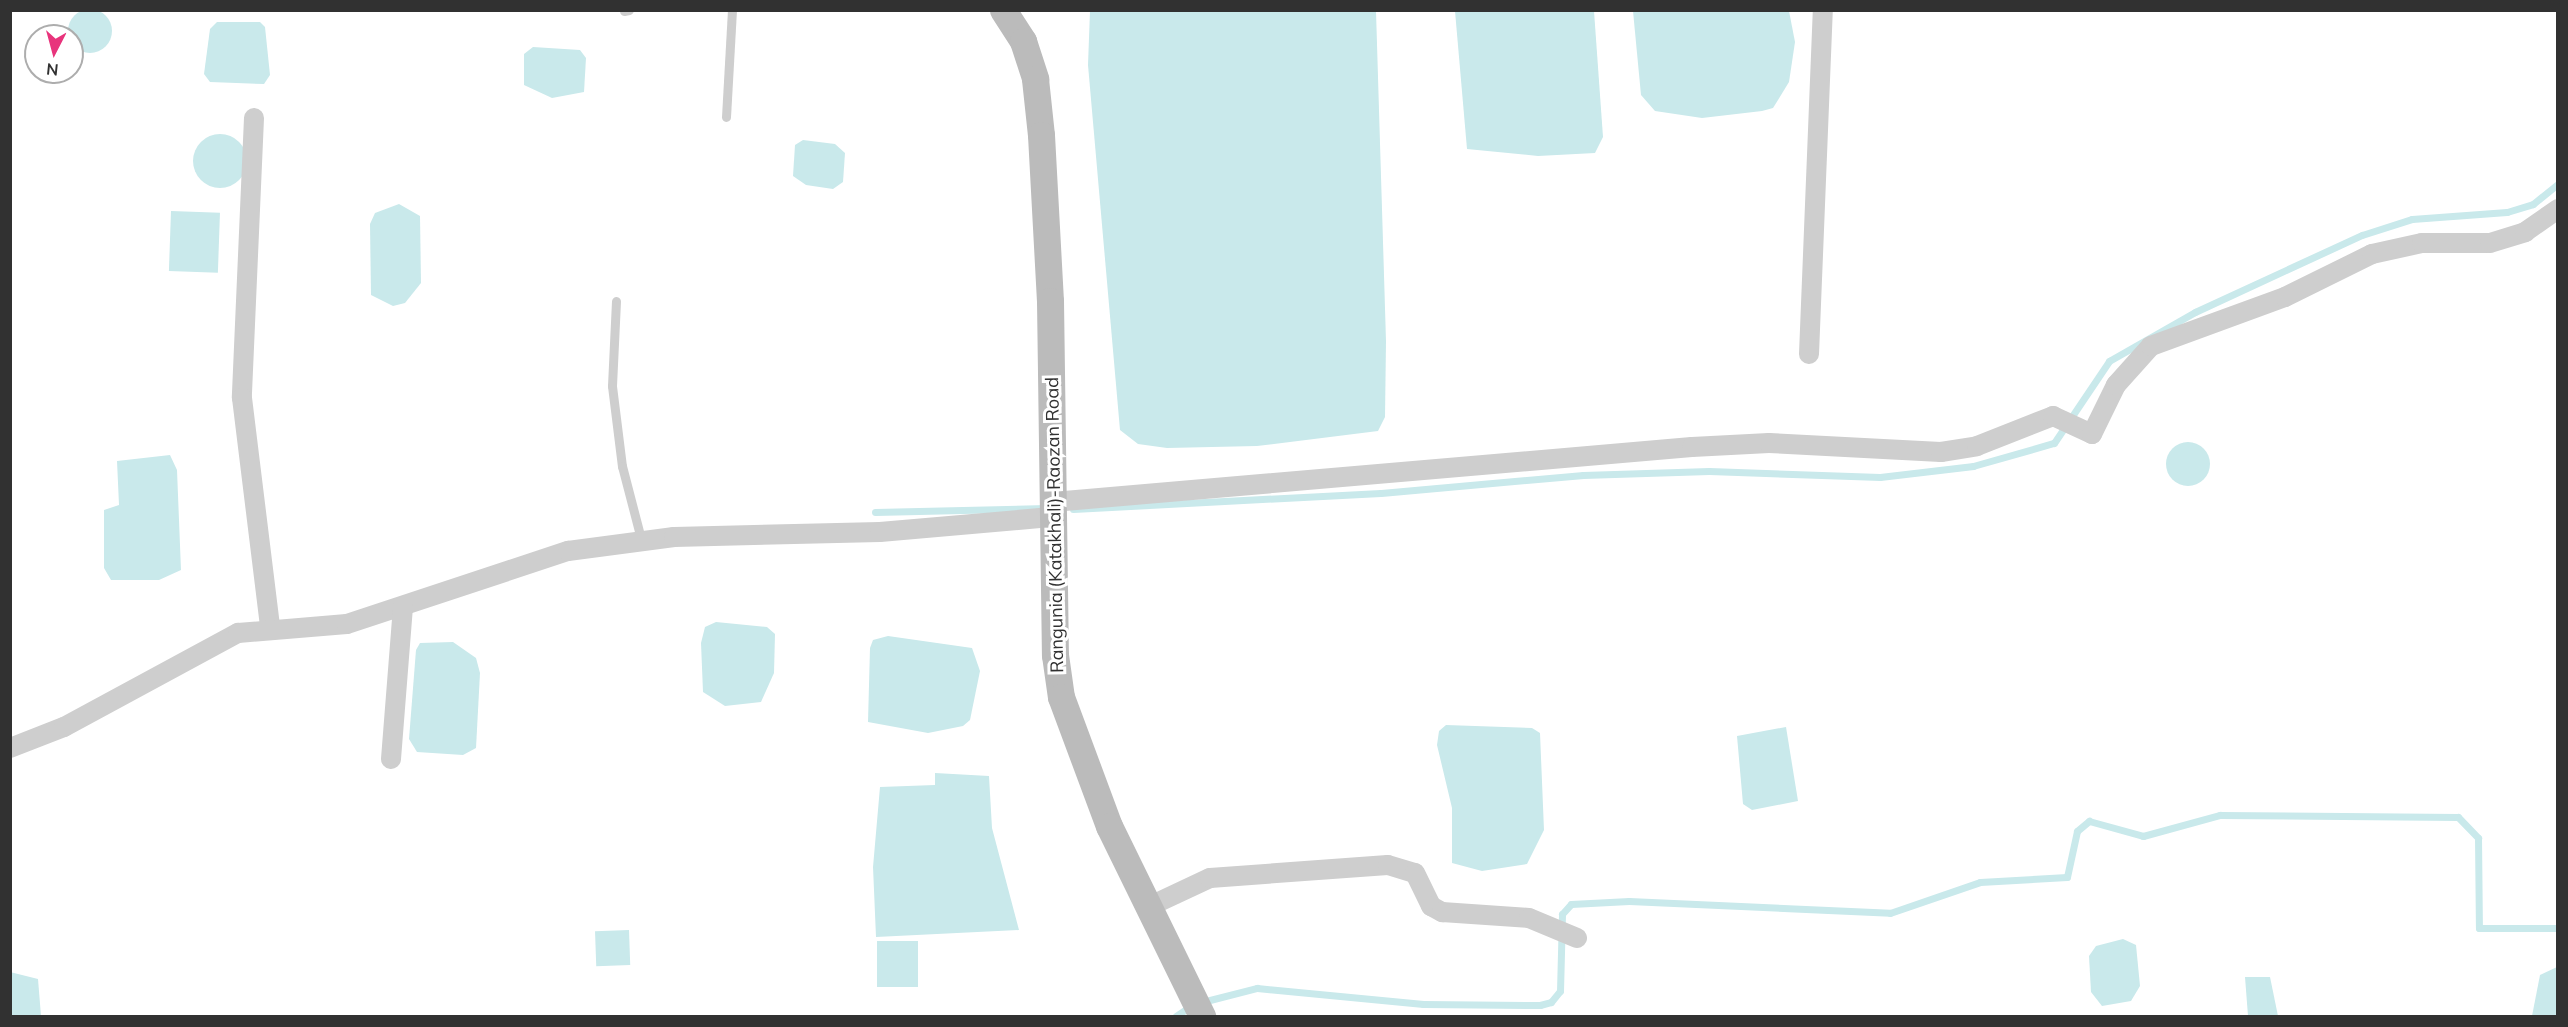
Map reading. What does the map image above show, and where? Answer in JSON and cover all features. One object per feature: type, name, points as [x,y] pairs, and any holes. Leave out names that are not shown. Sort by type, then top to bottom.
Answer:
[{"type":"main road","name":"Rangunia (Katakhali)-Raozan Road","points":[[1003,10],[1023,41],[1039,113],[1050,301],[1055,655],[1061,697],[1073,743],[1148,907],[1202,1017]]},
{"type":"street","points":[[1809,354],[1823,10]]},
{"type":"street","points":[[254,118],[242,398],[270,627]]},
{"type":"street","points":[[10,748],[84,717],[238,633],[270,627],[347,624],[568,551],[1053,510],[1692,447],[1769,443],[1941,452],[1977,446],[2053,416],[2066,418],[2084,434],[2095,432],[2116,385],[2151,346],[2285,297],[2372,254],[2422,243],[2490,243],[2525,232],[2558,209]]},
{"type":"street","points":[[391,759],[403,606]]},
{"type":"street","points":[[1148,907],[1210,878],[1388,865],[1415,873],[1431,906],[1442,912],[1530,918],[1577,938]]},
{"type":"lane","points":[[624,11],[629,10]]},
{"type":"lane","points":[[726,117],[732,10]]},
{"type":"lane","points":[[616,301],[614,397],[622,466],[642,543]]},
{"type":"water","points":[[90,9],[99,10],[111,22],[111,40],[99,52],[90,53],[84,52],[84,24],[69,24],[74,15],[81,10]]},
{"type":"water","points":[[1090,11],[1376,11],[1386,341],[1385,417],[1378,431],[1257,446],[1167,448],[1138,444],[1120,430],[1088,65]]},
{"type":"water","points":[[1455,11],[1594,11],[1603,137],[1595,153],[1538,156],[1467,149]]},
{"type":"water","points":[[1633,11],[1789,11],[1795,42],[1789,82],[1773,108],[1762,111],[1702,118],[1655,111],[1641,95]]},
{"type":"water","points":[[217,22],[260,22],[265,27],[270,75],[264,84],[210,82],[204,74],[210,29]]},
{"type":"water","points":[[533,47],[580,50],[586,58],[584,92],[552,98],[524,85],[524,54]]},
{"type":"water","points":[[215,134],[225,134],[235,138],[243,146],[247,161],[243,176],[235,184],[225,188],[215,188],[205,184],[197,176],[193,166],[193,156],[197,146],[205,138]]},
{"type":"water","points":[[803,140],[835,144],[845,153],[843,182],[833,189],[806,185],[793,176],[795,145]]},
{"type":"water","points":[[399,204],[420,216],[421,283],[405,303],[393,306],[371,295],[370,224],[375,213]]},
{"type":"water","points":[[171,211],[220,213],[218,273],[169,271]]},
{"type":"water","points":[[2188,442],[2204,448],[2210,464],[2204,480],[2188,486],[2172,480],[2166,464],[2172,448]]},
{"type":"water","points":[[170,455],[177,470],[181,570],[159,580],[111,580],[104,568],[104,510],[119,505],[117,461]]},
{"type":"water","points":[[716,622],[767,627],[775,634],[774,673],[761,702],[725,706],[703,692],[701,643],[705,627]]},
{"type":"water","points":[[888,636],[972,648],[980,671],[970,720],[963,726],[928,733],[868,722],[870,648],[873,640]]},
{"type":"water","points":[[453,642],[476,658],[480,673],[476,748],[463,755],[417,752],[409,739],[416,650],[420,643]]},
{"type":"water","points":[[1446,725],[1532,728],[1540,733],[1544,830],[1527,864],[1482,871],[1452,863],[1452,808],[1437,745],[1439,731]]},
{"type":"water","points":[[1786,727],[1798,801],[1752,810],[1743,804],[1737,736]]},
{"type":"water","points":[[935,773],[989,776],[992,828],[1019,930],[876,937],[873,867],[880,787],[935,785]]},
{"type":"water","points":[[629,930],[630,965],[596,966],[595,931]]},
{"type":"water","points":[[2123,939],[2136,945],[2140,986],[2131,1001],[2102,1006],[2091,992],[2089,956],[2096,946]]},
{"type":"water","points":[[877,941],[918,941],[918,987],[877,987]]},
{"type":"water","points":[[2557,967],[2557,1016],[2532,1016],[2540,975]]},
{"type":"water","points":[[10,972],[38,979],[41,1016],[11,1016]]},
{"type":"water","points":[[2245,977],[2270,977],[2278,1016],[2248,1016]]},
{"type":"waterway","points":[[1073,509],[1381,493],[1583,475],[1709,471],[1880,477],[1973,466],[2054,443],[2109,361],[2195,312],[2362,235],[2412,219],[2507,212],[2533,204],[2558,184]]},
{"type":"waterway","points":[[875,512],[1047,508]]},
{"type":"waterway","points":[[1202,1002],[1257,988],[1423,1004],[1540,1005],[1551,1002],[1560,991],[1562,914],[1571,904],[1629,901],[1890,913],[1980,882],[2067,877],[2077,831],[2089,821],[2143,836],[2220,815],[2458,817],[2478,838],[2479,928],[2558,928]]},
{"type":"waterway","points":[[1176,1016],[1191,1006]]}]
